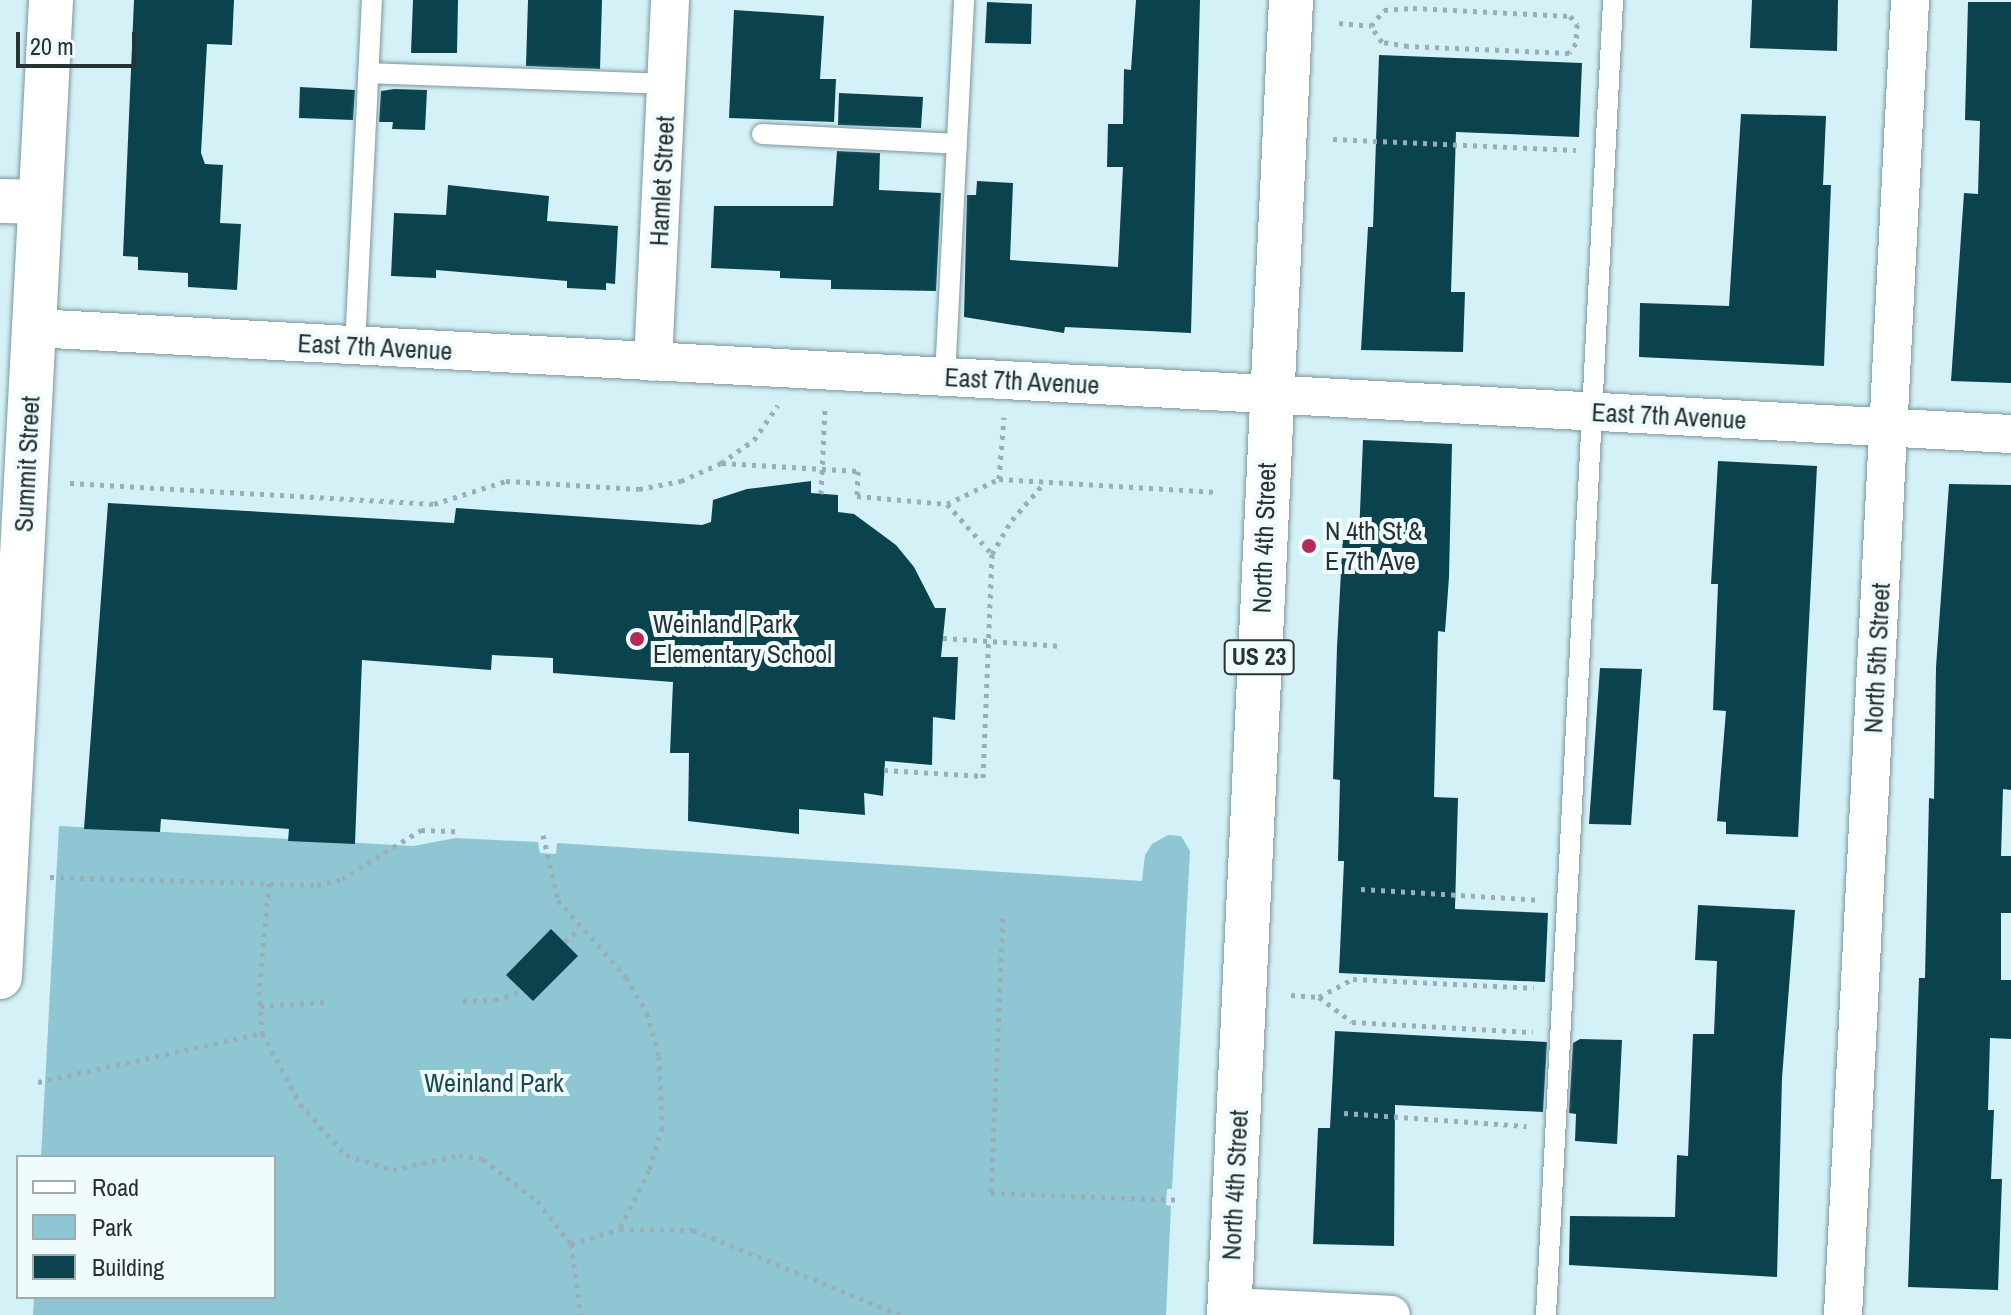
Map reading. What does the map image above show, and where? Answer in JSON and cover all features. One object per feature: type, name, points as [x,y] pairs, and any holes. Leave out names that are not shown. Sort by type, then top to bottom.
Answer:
[{"type":"main road","name":"Summit Street","points":[[1,957],[34,328],[20,202],[51,0]]},
{"type":"main road","name":"North 4th Street","points":[[1230,1311],[1270,395],[1291,0]]},
{"type":"street","name":"Hamlet Street","points":[[653,362],[670,0]]},
{"type":"street","name":"North 5th Street","points":[[1843,1315],[1910,0]]},
{"type":"street","name":"East 7th Avenue","points":[[34,328],[2011,434]]},
{"type":"street","points":[[1230,1311],[1391,1315]]},
{"type":"lane","points":[[355,346],[372,0]]},
{"type":"lane","points":[[945,377],[964,0]]},
{"type":"lane","points":[[1546,1315],[1613,0]]},
{"type":"lane","points":[[368,73],[666,84]]},
{"type":"lane","points":[[762,134],[957,144]]},
{"type":"path","points":[[1413,8],[1570,16],[1577,24],[1576,43],[1569,53],[1408,46],[1382,42],[1371,26],[1384,10],[1413,8]]},
{"type":"path","points":[[1339,23],[1371,26]]},
{"type":"path","points":[[1333,139],[1605,151]]},
{"type":"path","points":[[70,483],[434,504],[506,481],[639,489],[681,481],[721,463],[754,440],[782,397]]},
{"type":"path","points":[[821,494],[825,399]]},
{"type":"path","points":[[999,479],[1005,410]]},
{"type":"path","points":[[721,463],[858,471],[857,496],[947,504],[999,479],[1217,492]]},
{"type":"path","points":[[884,770],[984,779],[992,554],[1012,520],[1045,482]]},
{"type":"path","points":[[947,504],[992,554]]},
{"type":"path","points":[[943,638],[1062,646]]},
{"type":"path","points":[[50,877],[317,885],[342,879],[421,830],[456,831]]},
{"type":"path","points":[[543,835],[558,900],[579,928],[626,977],[647,1013],[659,1056],[662,1127],[649,1170],[620,1229]]},
{"type":"path","points":[[269,883],[260,1006],[262,1033],[300,1104],[346,1155],[393,1170],[459,1155],[483,1159],[537,1201],[571,1244],[581,1315]]},
{"type":"path","points":[[1361,889],[1568,902]]},
{"type":"path","points":[[1003,918],[991,1193],[1178,1200]]},
{"type":"path","points":[[565,942],[579,928]]},
{"type":"path","points":[[1291,995],[1319,997],[1353,979],[1563,990]]},
{"type":"path","points":[[463,1001],[495,1000],[522,991]]},
{"type":"path","points":[[1319,997],[1352,1022],[1560,1034]]},
{"type":"path","points":[[260,1006],[324,1002]]},
{"type":"path","points":[[38,1082],[262,1033]]},
{"type":"path","points":[[1344,1113],[1556,1128]]},
{"type":"path","points":[[571,1244],[620,1229],[693,1230],[900,1315]]},
{"type":"green space","name":"Weinland Park","points":[[59,826],[413,846],[456,838],[538,842],[540,853],[556,854],[557,843],[1142,881],[1145,855],[1152,844],[1168,835],[1181,836],[1190,851],[1172,1189],[1167,1189],[1166,1205],[1171,1206],[1166,1315],[33,1315],[34,1299],[276,1299],[276,1155],[41,1155]]},
{"type":"building","points":[[134,0],[234,0],[232,45],[207,44],[201,153],[205,164],[223,165],[220,223],[241,224],[237,290],[188,287],[188,273],[138,270],[138,257],[123,256]]},
{"type":"building","points":[[413,0],[458,0],[457,53],[411,53]]},
{"type":"building","points":[[528,0],[602,0],[600,69],[526,66]]},
{"type":"building","points":[[1136,0],[1200,0],[1191,333],[1065,327],[1064,333],[964,317],[967,195],[976,195],[977,181],[1013,183],[1010,260],[1118,267],[1123,167],[1107,167],[1108,124],[1123,124],[1124,69],[1131,70]]},
{"type":"building","points":[[1752,0],[1838,0],[1837,51],[1750,48]]},
{"type":"building","points":[[987,2],[1032,4],[1031,44],[985,43]]},
{"type":"building","points":[[1968,2],[2011,2],[2011,383],[1951,381],[1964,193],[1978,194],[1980,121],[1965,120]]},
{"type":"building","points":[[734,10],[824,16],[820,79],[836,79],[834,122],[729,118]]},
{"type":"building","points":[[1379,55],[1582,63],[1579,137],[1456,132],[1451,292],[1465,292],[1463,352],[1361,350],[1368,227],[1373,227]]},
{"type":"building","points":[[300,87],[355,90],[353,120],[299,118]]},
{"type":"building","points":[[427,90],[425,130],[392,129],[393,122],[379,122],[381,91]]},
{"type":"building","points":[[839,93],[923,97],[921,128],[838,125]]},
{"type":"building","points":[[1741,114],[1826,116],[1823,185],[1831,185],[1824,366],[1639,357],[1640,303],[1729,306]]},
{"type":"building","points":[[837,151],[880,153],[879,190],[941,193],[936,291],[831,289],[831,280],[780,278],[780,271],[711,268],[714,206],[833,206]]},
{"type":"building","points":[[448,185],[549,196],[547,221],[618,226],[615,284],[606,283],[606,290],[567,288],[567,281],[436,270],[436,278],[391,276],[394,213],[446,215]]},
{"type":"building","points":[[1363,440],[1452,444],[1445,632],[1438,631],[1434,797],[1458,798],[1455,909],[1548,913],[1545,982],[1339,973],[1344,861],[1338,861],[1340,780],[1333,779],[1337,647],[1343,534],[1359,535]]},
{"type":"building","points":[[1718,461],[1817,466],[1798,837],[1726,834],[1726,822],[1717,821],[1726,711],[1713,710],[1718,584],[1711,584]]},
{"type":"building","points":[[811,481],[811,493],[838,495],[838,512],[854,514],[896,545],[914,567],[935,608],[946,608],[941,657],[958,657],[955,720],[933,717],[932,765],[885,761],[883,796],[864,793],[865,815],[799,809],[799,834],[688,821],[689,753],[670,753],[673,682],[553,673],[553,658],[492,655],[491,670],[362,660],[355,844],[288,841],[289,829],[161,819],[160,832],[84,829],[108,503],[454,523],[456,508],[702,525],[711,522],[713,500],[747,489]]},
{"type":"building","points":[[1949,484],[2011,485],[2011,790],[2003,789],[2001,856],[2011,856],[2011,913],[2001,913],[2001,980],[2011,980],[2011,1039],[1990,1038],[1988,1110],[1994,1110],[1991,1179],[2002,1179],[1998,1290],[1908,1287],[1919,978],[1925,978],[1929,798],[1934,799],[1936,667]]},
{"type":"building","points":[[1600,668],[1642,669],[1631,825],[1589,824]]},
{"type":"building","points":[[1698,905],[1795,910],[1782,1078],[1777,1277],[1569,1265],[1570,1216],[1675,1217],[1677,1155],[1688,1156],[1693,1034],[1714,1034],[1717,961],[1695,960]]},
{"type":"building","points":[[551,929],[578,956],[533,1001],[506,975]]},
{"type":"building","points":[[1335,1031],[1547,1042],[1543,1112],[1395,1105],[1394,1246],[1313,1244],[1318,1128],[1330,1128]]},
{"type":"building","points":[[1580,1039],[1622,1040],[1617,1144],[1575,1141],[1576,1114],[1569,1113],[1573,1043]]},
{"type":"place","name":"N 4th St & E 7th Ave","points":[[1309,546]]},
{"type":"place","name":"Weinland Park Elementary School","points":[[637,639]]}]
